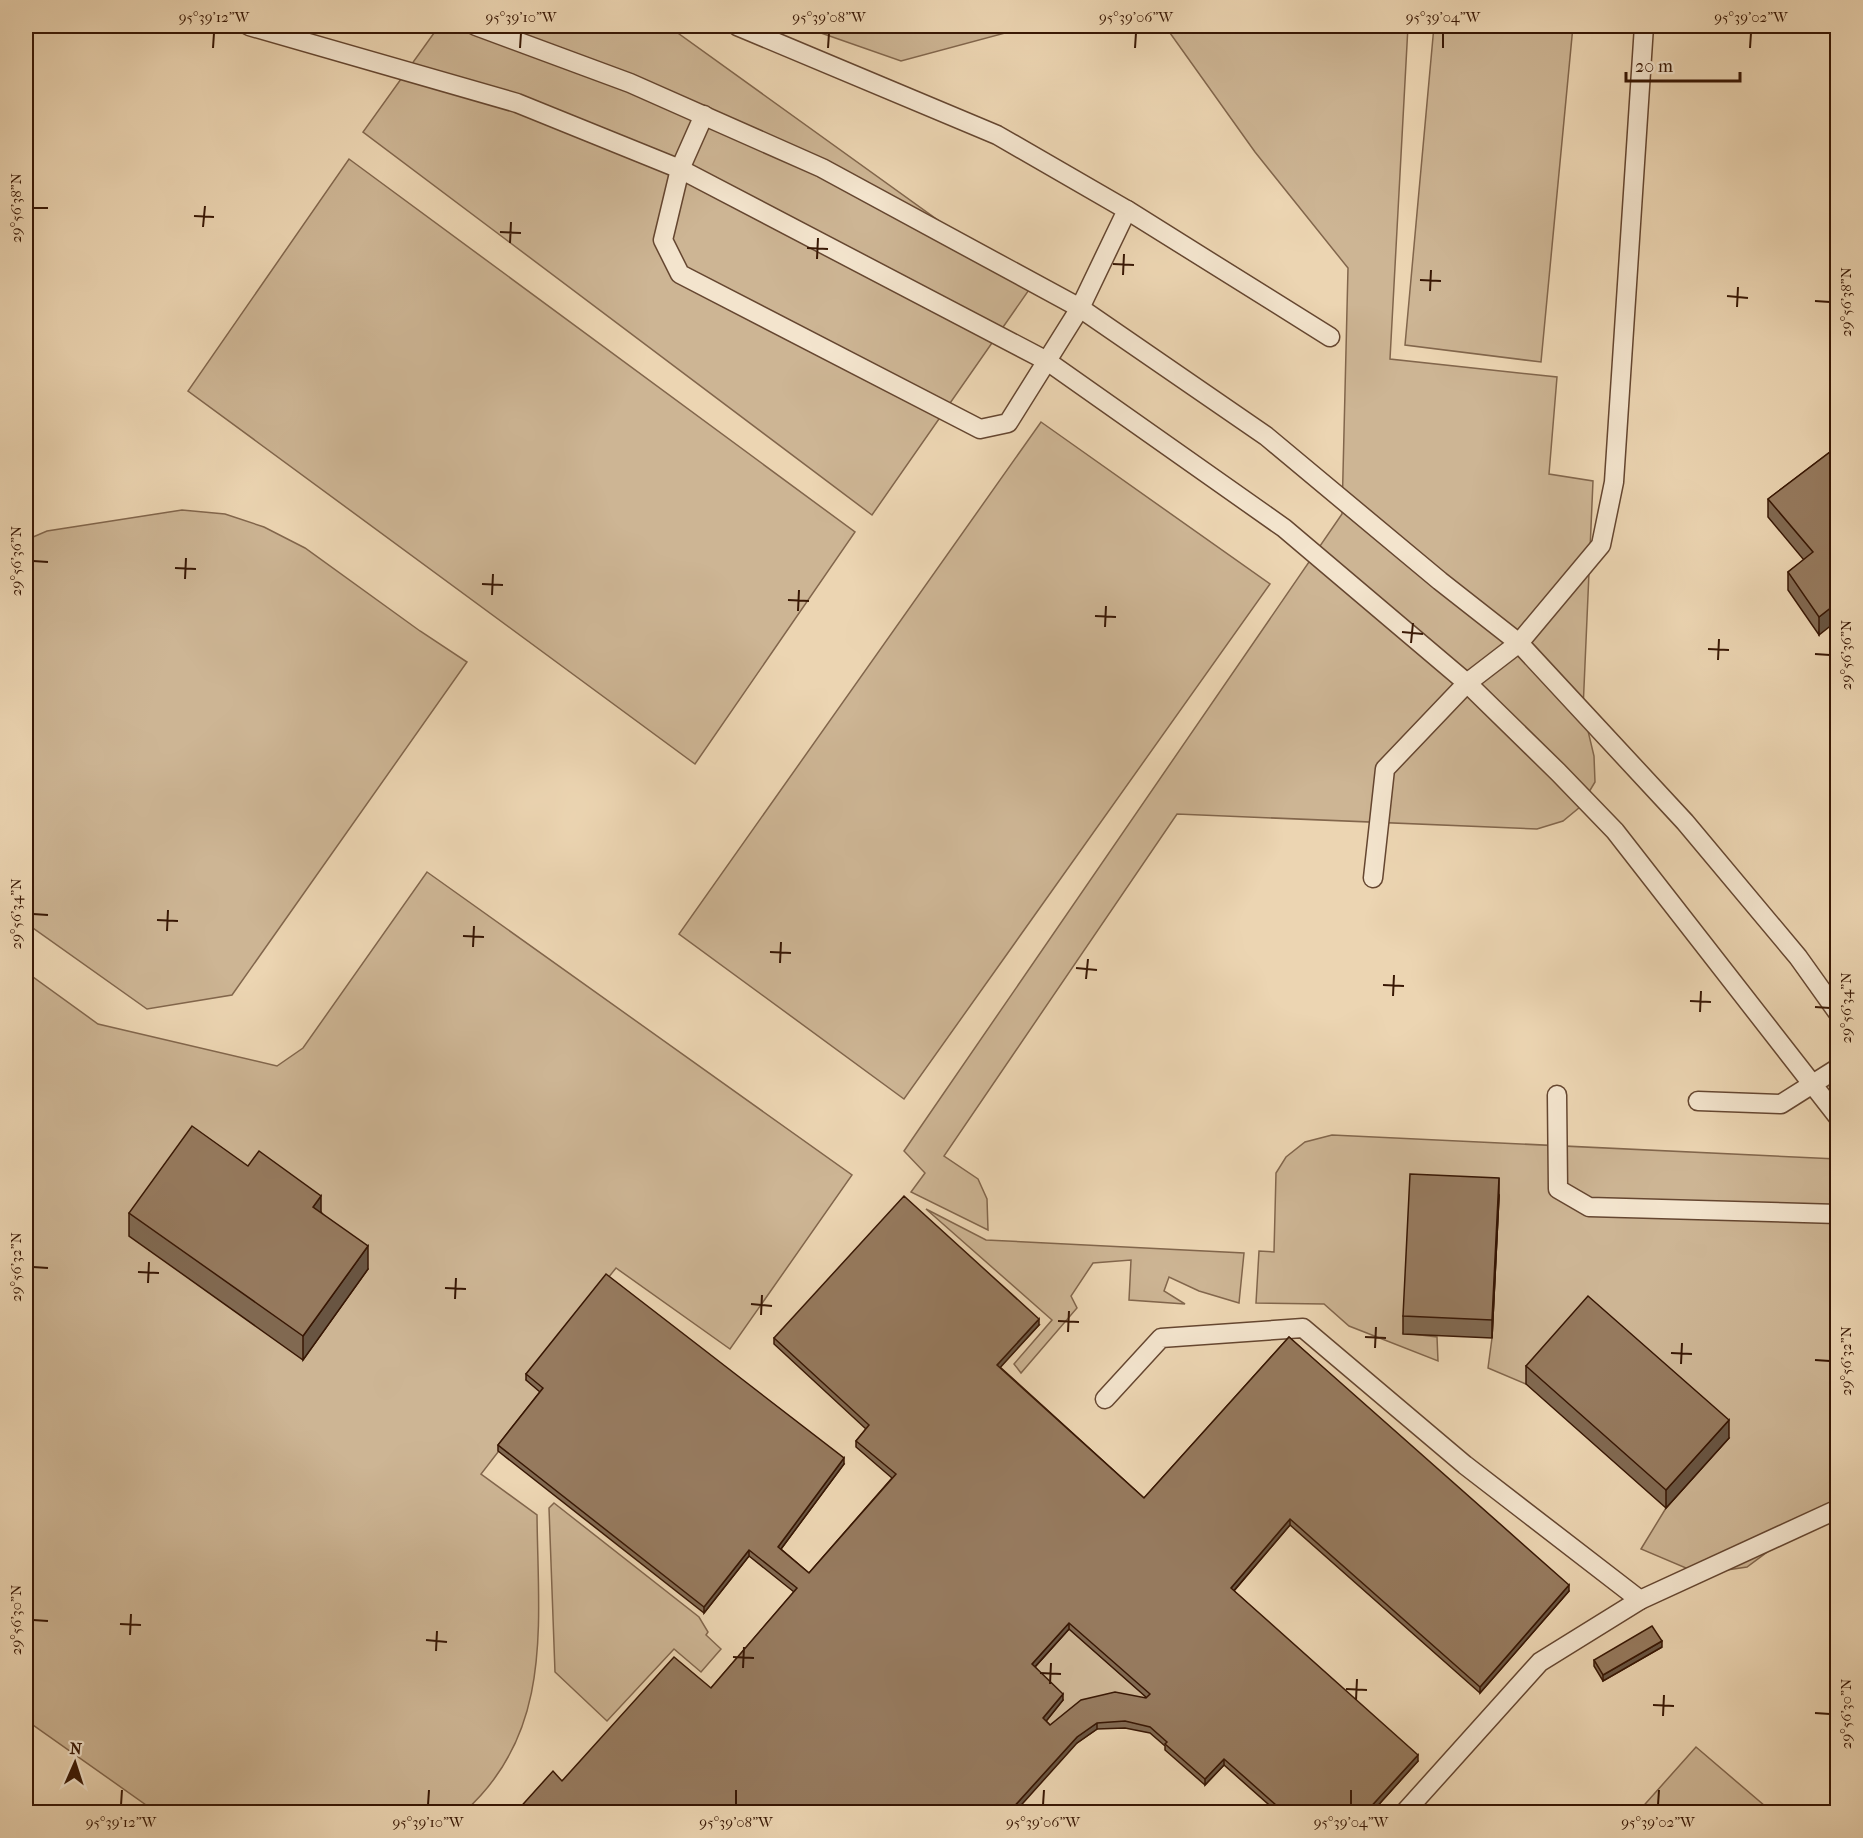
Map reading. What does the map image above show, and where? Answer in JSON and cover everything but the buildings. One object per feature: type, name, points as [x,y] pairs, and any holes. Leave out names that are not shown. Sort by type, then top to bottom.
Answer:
[{"type":"lane","points":[[249,26],[517,103],[680,169],[1047,361],[1284,528],[1467,683],[1615,831],[1838,1117]]},
{"type":"lane","points":[[476,26],[630,83],[822,168],[1080,308],[1266,436],[1440,581],[1519,643],[1685,822],[1798,957],[1838,1013]]},
{"type":"lane","points":[[737,26],[997,135],[1127,210],[1330,337]]},
{"type":"lane","points":[[1373,878],[1385,769],[1467,683],[1519,643],[1601,545],[1614,482],[1644,26]]},
{"type":"lane","points":[[704,115],[680,169],[663,240],[680,274],[980,429],[1008,423],[1080,308],[1127,210]]},
{"type":"lane","points":[[1698,1101],[1781,1104],[1838,1068]]},
{"type":"lane","points":[[1557,1095],[1558,1189],[1589,1207],[1838,1214]]},
{"type":"lane","points":[[1105,1399],[1161,1338],[1303,1328],[1465,1465],[1640,1600]]},
{"type":"lane","points":[[1405,1812],[1540,1662],[1640,1600],[1838,1509]]},
{"type":"shaded area","points":[[439,26],[668,26],[1031,287],[872,515],[363,132]]},
{"type":"shaded area","points":[[801,26],[1031,26],[901,61]]},
{"type":"shaded area","points":[[1165,26],[1408,26],[1390,359],[1557,377],[1549,474],[1593,481],[1583,710],[1594,756],[1595,782],[1580,807],[1563,821],[1537,829],[1177,814],[944,1156],[978,1179],[987,1199],[988,1230],[911,1192],[925,1173],[904,1151],[1342,514],[1348,268],[1255,152]]},
{"type":"shaded area","points":[[1434,26],[1573,26],[1541,362],[1405,345]]},
{"type":"shaded area","points":[[349,159],[855,532],[695,764],[188,391]]},
{"type":"shaded area","points":[[1041,422],[1270,584],[904,1099],[679,934]]},
{"type":"shaded area","points":[[182,510],[225,514],[264,527],[305,548],[467,662],[232,995],[147,1009],[26,923],[26,540],[47,531]]},
{"type":"shaded area","points":[[427,872],[852,1175],[730,1349],[616,1268],[526,1380],[543,1394],[481,1474],[537,1515],[539,1596],[535,1674],[527,1711],[514,1747],[493,1781],[464,1812],[156,1812],[26,1720],[26,972],[98,1024],[277,1066],[303,1048]]},
{"type":"shaded area","points":[[1332,1135],[1837,1159],[1837,1505],[1801,1527],[1747,1567],[1700,1574],[1641,1549],[1666,1508],[1728,1438],[1526,1384],[1488,1368],[1492,1338],[1499,1196],[1403,1333],[1437,1337],[1438,1361],[1349,1326],[1324,1304],[1256,1303],[1259,1251],[1274,1252],[1276,1173],[1286,1157],[1305,1142]]},
{"type":"shaded area","points":[[926,1209],[986,1240],[1244,1253],[1239,1303],[1199,1291],[1169,1277],[1164,1291],[1185,1304],[1129,1300],[1131,1260],[1093,1263],[1071,1296],[1077,1308],[1021,1373],[1014,1364],[1052,1320]]},
{"type":"shaded area","points":[[554,1503],[699,1617],[708,1632],[706,1635],[721,1649],[701,1672],[674,1649],[607,1721],[555,1672],[549,1508]]},
{"type":"shaded area","points":[[1069,1629],[1150,1700],[1050,1731],[1043,1725],[1032,1670]]},
{"type":"shaded area","points":[[1696,1747],[1772,1812],[1638,1812]]}]
